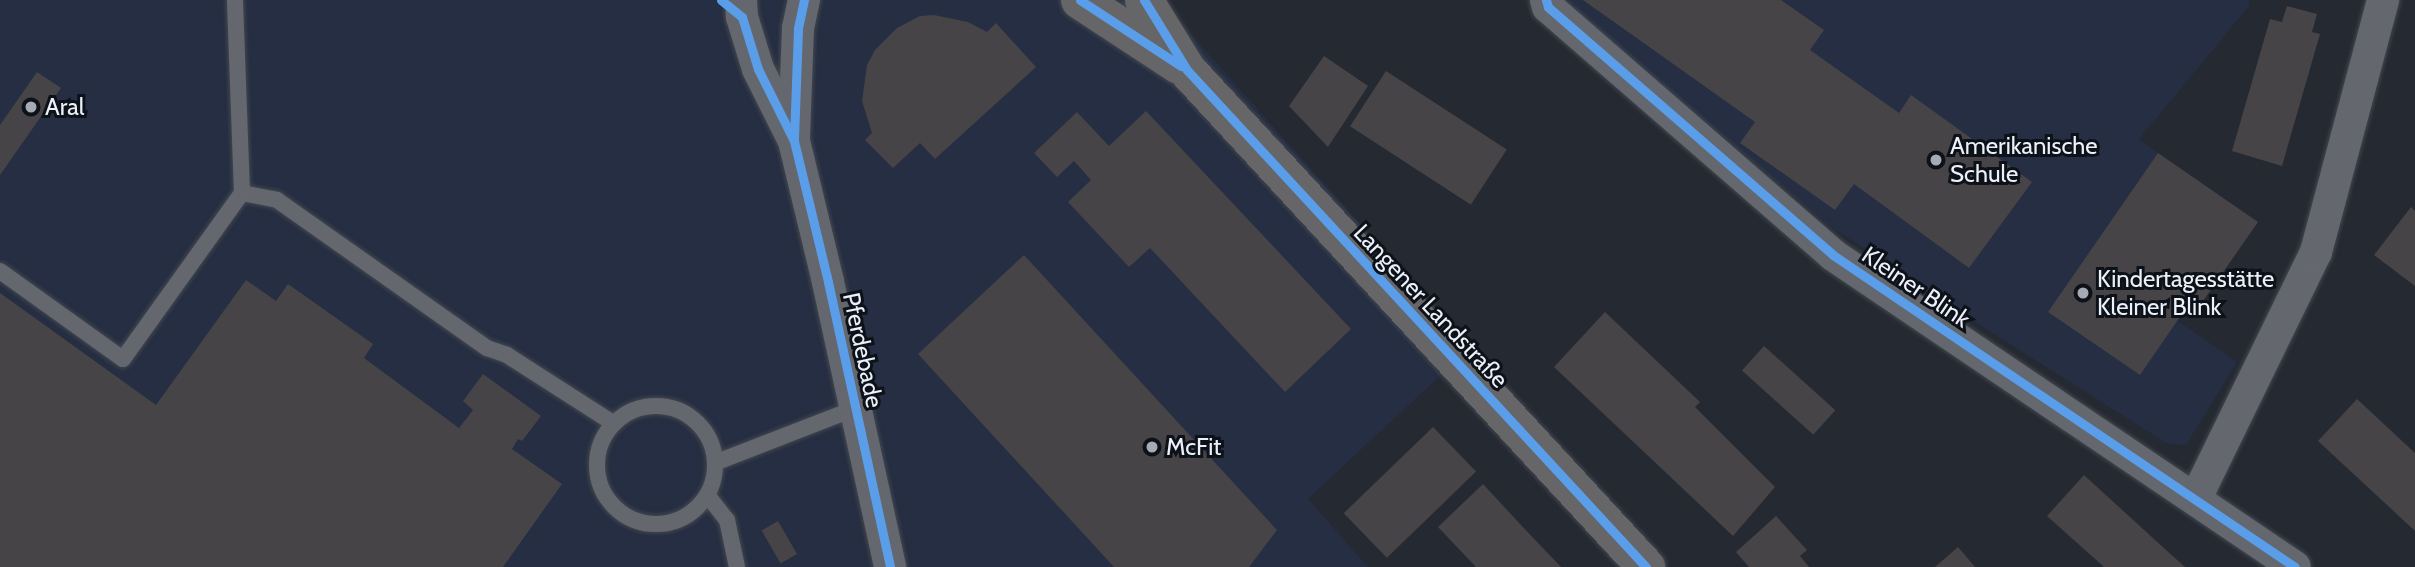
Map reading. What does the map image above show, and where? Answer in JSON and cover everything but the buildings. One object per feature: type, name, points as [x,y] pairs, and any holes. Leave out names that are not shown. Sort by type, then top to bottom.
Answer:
[{"type":"main road","name":"Langener Landstraße","points":[[1080,0],[1187,70]]},
{"type":"main road","name":"Langener Landstraße","points":[[1144,0],[1187,70],[1646,567]]},
{"type":"street","name":"Pferdebade","points":[[794,141],[798,28],[804,0]]},
{"type":"street","name":"Kleiner Blink","points":[[1546,0],[1548,7],[1833,255],[2295,567]]},
{"type":"street","points":[[2196,498],[2316,252],[2383,0]]},
{"type":"street","name":"Pferdebade","points":[[735,6],[758,69],[794,141],[890,567]]},
{"type":"lane","points":[[0,271],[123,359],[242,193],[235,0]]},
{"type":"lane","points":[[242,193],[277,200],[487,348],[507,355],[613,423]]},
{"type":"lane","points":[[644,406],[678,407],[706,428],[717,462],[708,496],[678,522],[648,525],[620,514],[597,482],[597,449],[613,423],[644,406]]},
{"type":"lane","points":[[717,462],[856,408]]},
{"type":"lane","points":[[708,496],[727,520],[737,567]]},
{"type":"shaded area","points":[[0,0],[1161,0],[1470,348],[1308,499],[1368,567],[0,567]]},
{"type":"shaded area","name":"Amerikanische Schule","points":[[1560,0],[2249,0],[2250,5],[2139,139],[2158,153],[2194,314],[2186,308],[2178,321],[2237,362],[2186,445],[2168,444],[1948,305],[1826,223]]},
{"type":"cycle path","points":[[721,0],[742,17],[758,69],[794,141],[828,282],[890,567]]},
{"type":"cycle path","points":[[794,138],[798,28],[804,0]]},
{"type":"cycle path","points":[[1080,0],[1181,66]]},
{"type":"cycle path","points":[[1144,0],[1187,70],[1646,567]]},
{"type":"cycle path","points":[[1546,0],[1548,7],[1833,255],[2295,567]]},
{"type":"place","name":"Aral","points":[[31,107]]},
{"type":"place","name":"Amerikanische Schule","points":[[1936,160]]},
{"type":"place","name":"Kindertagesstätte Kleiner Blink","points":[[2083,293]]},
{"type":"place","name":"McFit","points":[[1152,447]]}]
